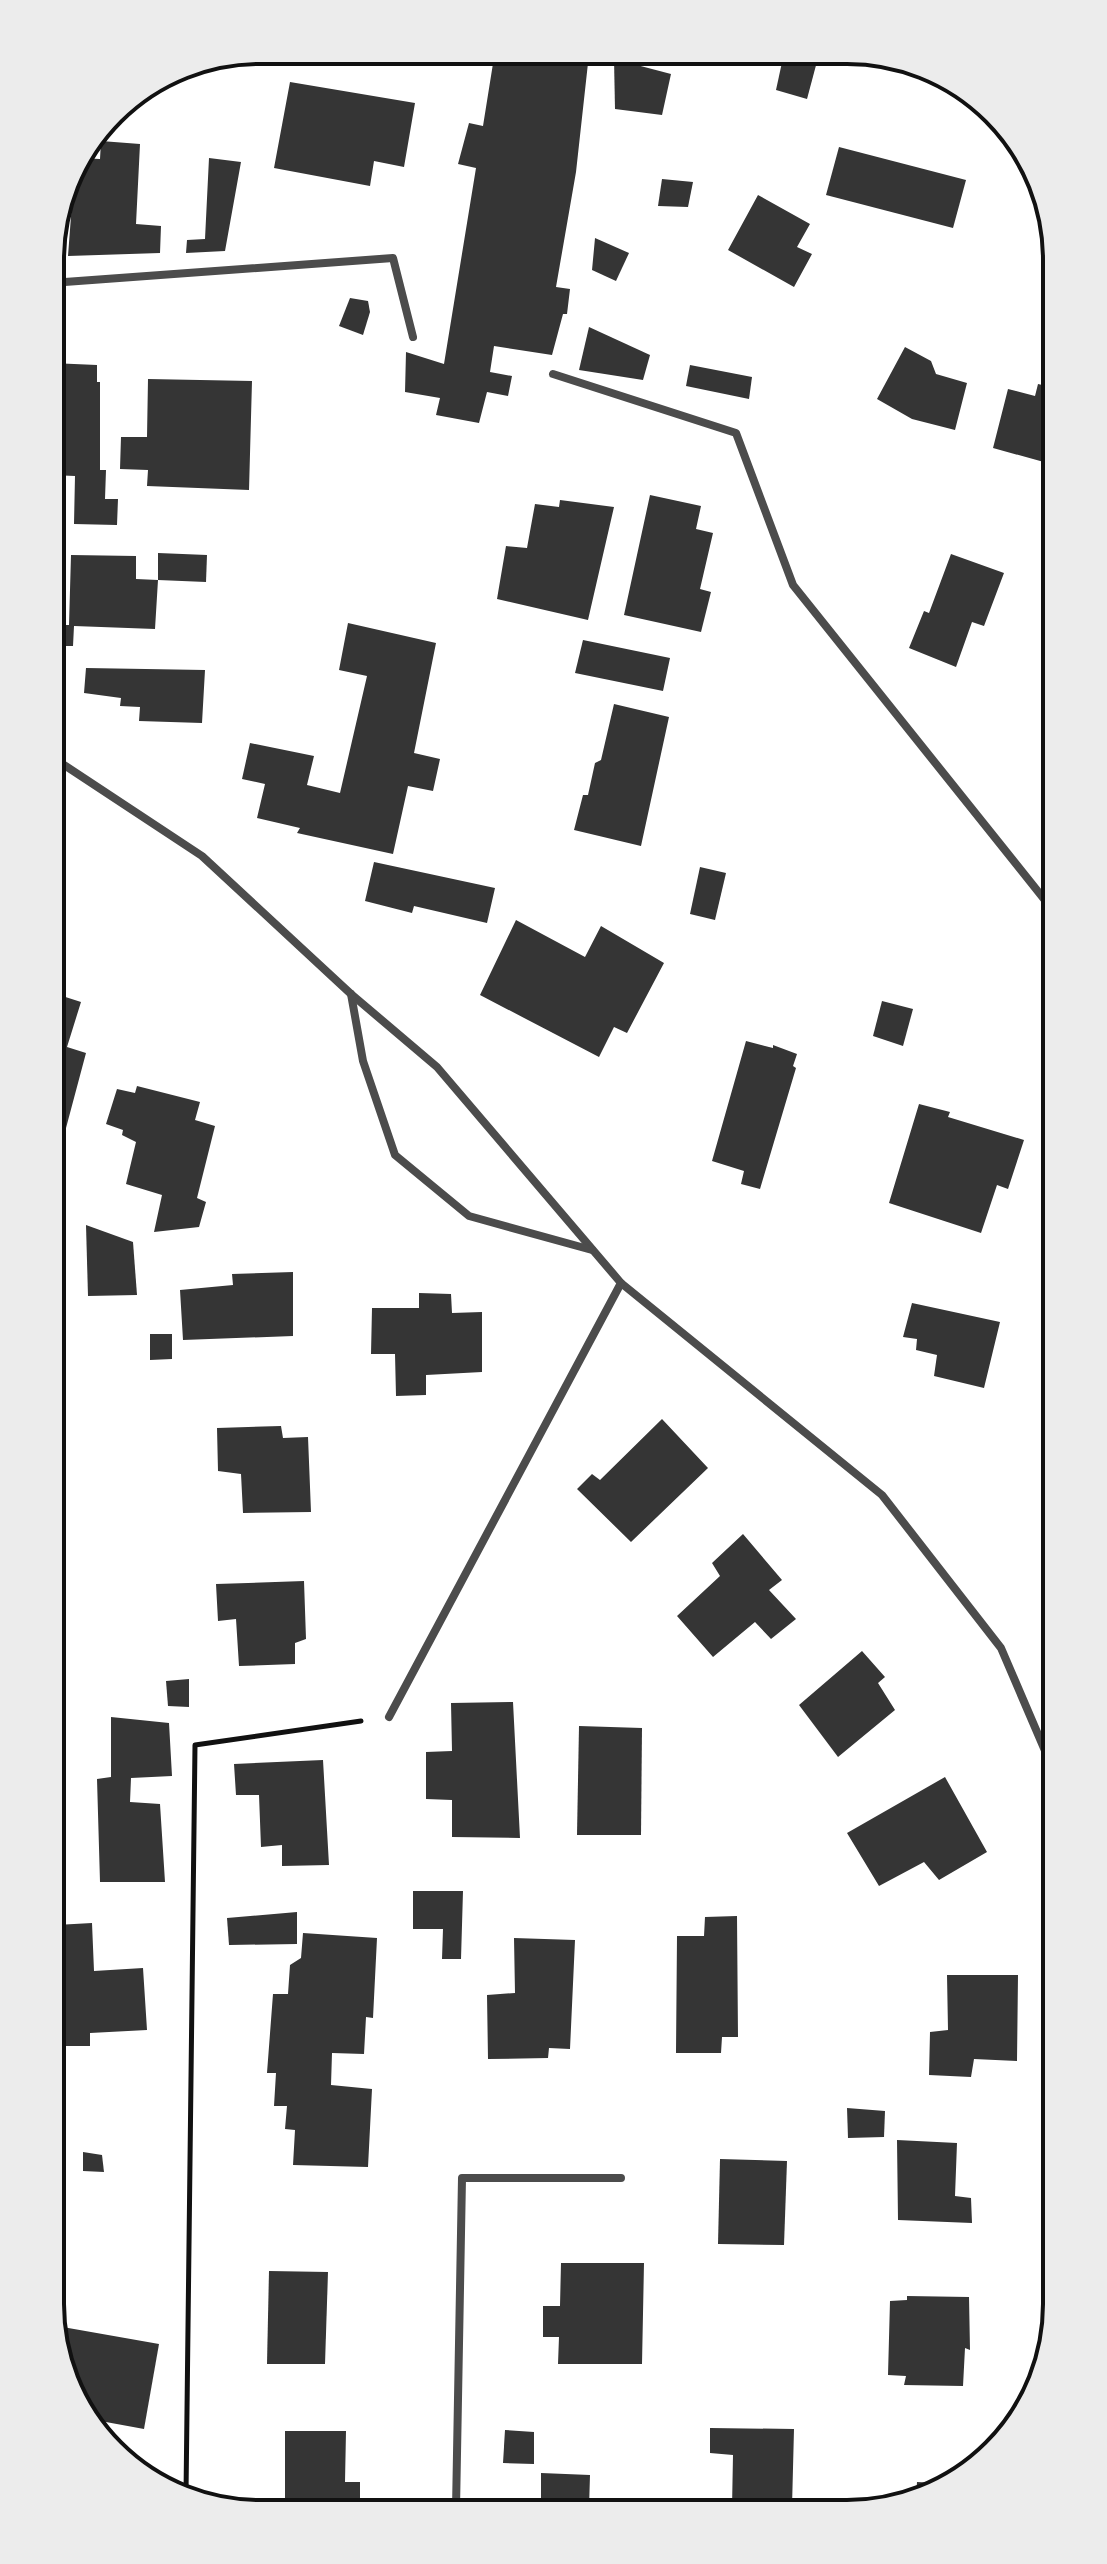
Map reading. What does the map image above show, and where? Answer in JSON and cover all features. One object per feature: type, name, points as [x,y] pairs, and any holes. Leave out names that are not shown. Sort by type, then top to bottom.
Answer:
[{"type":"street","points":[[64,282],[393,258],[413,337]]},
{"type":"street","points":[[553,374],[736,433],[793,585],[1043,898]]},
{"type":"street","points":[[64,765],[202,856],[351,994],[437,1067],[621,1283],[882,1495],[1001,1648],[1043,1746]]},
{"type":"street","points":[[351,994],[363,1061],[395,1155],[469,1216],[593,1250]]},
{"type":"street","points":[[389,1717],[621,1283]]},
{"type":"street","points":[[456,2500],[462,2178],[621,2178]]},
{"type":"path","points":[[186,2485],[195,1745],[389,1717]]},
{"type":"building","points":[[493,64],[588,64],[576,172],[556,287],[570,289],[567,314],[563,314],[552,355],[494,346],[490,372],[512,376],[508,396],[487,392],[479,423],[436,415],[440,398],[405,392],[406,352],[444,364],[476,168],[458,164],[469,123],[483,126]]},
{"type":"building","points":[[614,64],[633,64],[671,74],[662,115],[615,109]]},
{"type":"building","points":[[782,64],[816,64],[807,99],[776,90]]},
{"type":"building","points":[[290,82],[415,103],[404,167],[374,161],[370,186],[274,168]]},
{"type":"building","points":[[104,141],[140,144],[136,224],[161,226],[160,253],[68,256],[72,207],[90,162],[92,159],[100,159]]},
{"type":"building","points":[[839,147],[966,180],[953,228],[826,195]]},
{"type":"building","points":[[209,158],[241,162],[225,251],[186,253],[187,240],[205,239]]},
{"type":"building","points":[[662,179],[693,182],[688,207],[658,206]]},
{"type":"building","points":[[758,195],[810,224],[797,247],[812,254],[794,287],[728,250]]},
{"type":"building","points":[[595,238],[629,253],[616,281],[592,270]]},
{"type":"building","points":[[350,298],[368,301],[370,312],[363,335],[339,326]]},
{"type":"building","points":[[589,327],[650,355],[643,380],[579,370]]},
{"type":"building","points":[[905,347],[931,361],[936,374],[967,383],[955,430],[912,419],[877,399]]},
{"type":"building","points":[[64,364],[97,365],[97,382],[100,382],[100,470],[106,470],[105,499],[118,499],[117,525],[74,524],[75,476],[64,476]]},
{"type":"building","points":[[690,365],[752,377],[749,399],[686,386]]},
{"type":"building","points":[[148,379],[252,381],[249,490],[147,486],[148,470],[120,469],[121,437],[147,437]]},
{"type":"building","points":[[1038,384],[1043,385],[1043,462],[993,448],[1008,389],[1035,396]]},
{"type":"building","points":[[650,495],[701,506],[696,529],[713,533],[700,589],[711,592],[701,632],[624,615]]},
{"type":"building","points":[[560,500],[614,507],[588,620],[497,599],[506,546],[527,548],[535,504],[559,507]]},
{"type":"building","points":[[158,553],[207,555],[206,582],[158,580]]},
{"type":"building","points":[[951,554],[1004,573],[984,626],[972,622],[956,667],[909,648],[924,611],[929,613]]},
{"type":"building","points":[[71,555],[136,556],[136,579],[158,580],[155,629],[74,626],[73,646],[64,646],[64,625],[69,625]]},
{"type":"building","points":[[348,623],[436,643],[414,753],[440,759],[433,791],[408,786],[393,854],[297,833],[300,828],[257,818],[265,784],[242,779],[250,743],[314,756],[307,785],[340,793],[367,676],[339,670]]},
{"type":"building","points":[[583,640],[670,658],[663,691],[575,673]]},
{"type":"building","points":[[86,668],[205,670],[202,723],[139,721],[140,707],[120,706],[121,698],[84,693]]},
{"type":"building","points":[[614,704],[669,717],[641,846],[574,830],[583,795],[588,795],[595,763],[601,760]]},
{"type":"building","points":[[374,862],[495,888],[487,923],[414,906],[412,913],[365,901]]},
{"type":"building","points":[[700,867],[726,873],[715,920],[690,914]]},
{"type":"building","points":[[516,920],[585,957],[601,926],[664,963],[627,1033],[614,1027],[599,1057],[480,995]]},
{"type":"building","points":[[64,997],[81,1002],[67,1047],[86,1053],[66,1128]]},
{"type":"building","points":[[882,1001],[913,1009],[903,1046],[873,1036]]},
{"type":"building","points":[[746,1041],[773,1048],[773,1045],[797,1054],[793,1066],[796,1068],[760,1189],[741,1184],[744,1171],[712,1161]]},
{"type":"building","points":[[137,1086],[200,1102],[195,1120],[215,1126],[197,1198],[206,1202],[199,1227],[154,1232],[162,1195],[126,1184],[136,1142],[122,1135],[123,1130],[106,1124],[117,1089],[135,1093]]},
{"type":"building","points":[[919,1104],[950,1112],[948,1117],[1024,1140],[1008,1189],[997,1185],[981,1233],[889,1203]]},
{"type":"building","points":[[86,1225],[133,1242],[137,1295],[88,1296]]},
{"type":"building","points":[[293,1272],[293,1336],[183,1340],[180,1290],[233,1285],[232,1274]]},
{"type":"building","points":[[419,1293],[451,1294],[452,1313],[482,1312],[482,1372],[426,1375],[426,1395],[396,1396],[395,1354],[371,1354],[372,1308],[419,1308]]},
{"type":"building","points":[[912,1303],[1000,1322],[984,1388],[934,1376],[937,1355],[916,1350],[917,1339],[903,1337]]},
{"type":"building","points":[[150,1334],[172,1334],[172,1359],[150,1360]]},
{"type":"building","points":[[662,1419],[708,1468],[631,1542],[577,1489],[592,1474],[600,1480]]},
{"type":"building","points":[[281,1426],[283,1438],[308,1437],[311,1512],[243,1513],[241,1474],[218,1471],[217,1428]]},
{"type":"building","points":[[743,1534],[782,1580],[769,1590],[796,1619],[771,1639],[755,1622],[713,1657],[677,1616],[720,1576],[712,1563]]},
{"type":"building","points":[[304,1581],[306,1639],[295,1643],[295,1664],[239,1666],[236,1619],[218,1621],[216,1584]]},
{"type":"building","points":[[862,1651],[885,1677],[878,1683],[895,1710],[838,1757],[799,1705]]},
{"type":"building","points":[[189,1679],[189,1707],[168,1706],[166,1681]]},
{"type":"building","points":[[513,1702],[520,1838],[452,1837],[452,1800],[426,1799],[426,1752],[452,1751],[451,1703]]},
{"type":"building","points":[[111,1717],[169,1723],[172,1776],[131,1778],[130,1802],[160,1804],[165,1882],[100,1882],[97,1779],[111,1777]]},
{"type":"building","points":[[579,1726],[642,1728],[641,1835],[577,1835]]},
{"type":"building","points":[[323,1760],[329,1865],[282,1866],[282,1845],[261,1847],[259,1795],[236,1795],[234,1764]]},
{"type":"building","points":[[945,1777],[987,1852],[939,1880],[924,1862],[879,1886],[847,1833]]},
{"type":"building","points":[[413,1891],[463,1891],[461,1959],[442,1959],[443,1929],[413,1929]]},
{"type":"building","points":[[297,1912],[297,1944],[229,1945],[227,1918]]},
{"type":"building","points":[[737,1916],[738,2037],[722,2037],[721,2053],[676,2053],[677,1936],[704,1936],[705,1917]]},
{"type":"building","points":[[92,1923],[94,1971],[143,1968],[147,2030],[90,2033],[90,2046],[64,2046],[64,1925]]},
{"type":"building","points":[[303,1933],[377,1938],[373,2018],[366,2017],[364,2054],[332,2053],[331,2085],[372,2089],[368,2167],[293,2165],[295,2130],[285,2129],[287,2106],[274,2106],[276,2073],[267,2073],[273,1994],[288,1994],[290,1965],[301,1958]]},
{"type":"building","points":[[514,1938],[575,1940],[570,2049],[549,2048],[548,2058],[488,2059],[487,1995],[515,1993]]},
{"type":"building","points":[[947,1975],[1018,1975],[1017,2061],[974,2059],[971,2077],[929,2075],[930,2032],[948,2030]]},
{"type":"building","points":[[847,2108],[885,2111],[884,2137],[848,2138]]},
{"type":"building","points":[[897,2140],[957,2143],[955,2196],[971,2198],[972,2223],[898,2220]]},
{"type":"building","points":[[83,2152],[102,2155],[104,2172],[83,2171]]},
{"type":"building","points":[[720,2159],[787,2161],[784,2245],[718,2244]]},
{"type":"building","points":[[561,2263],[644,2263],[642,2364],[558,2364],[559,2337],[543,2337],[543,2306],[560,2306]]},
{"type":"building","points":[[269,2271],[328,2272],[325,2364],[267,2364]]},
{"type":"building","points":[[907,2296],[969,2297],[970,2350],[965,2348],[963,2386],[904,2385],[906,2376],[888,2375],[890,2301],[907,2300]]},
{"type":"building","points":[[66,2328],[159,2344],[144,2429],[104,2422],[97,2413],[79,2379]]},
{"type":"building","points":[[710,2428],[794,2429],[792,2500],[732,2500],[733,2455],[710,2453]]},
{"type":"building","points":[[505,2430],[534,2432],[534,2464],[503,2463]]},
{"type":"building","points":[[285,2431],[346,2431],[345,2482],[360,2482],[360,2500],[285,2500]]},
{"type":"building","points":[[541,2473],[590,2475],[589,2500],[541,2500]]}]
